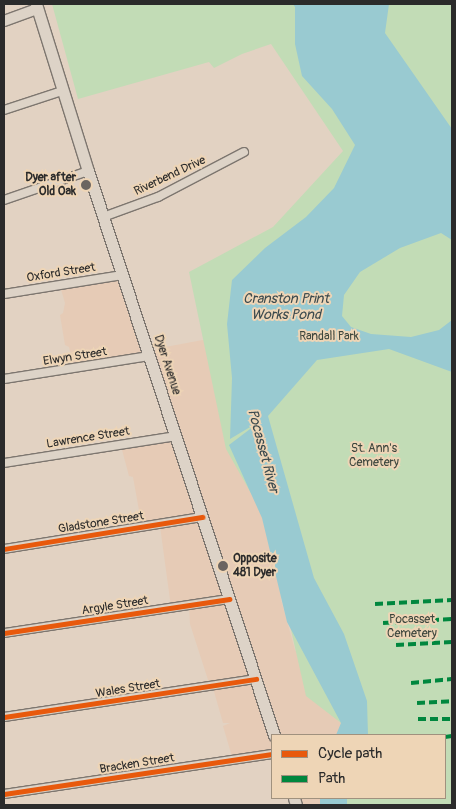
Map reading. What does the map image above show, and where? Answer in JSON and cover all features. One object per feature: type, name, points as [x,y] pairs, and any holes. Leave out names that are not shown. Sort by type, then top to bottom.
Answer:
[{"type":"main road","name":"Dyer Avenue","points":[[36,6],[103,217],[274,734]]},
{"type":"street","points":[[4,21],[36,6]]},
{"type":"street","points":[[4,110],[62,91]]},
{"type":"street","name":"Riverbend Drive","points":[[103,217],[158,197],[244,152]]},
{"type":"street","points":[[4,200],[88,171]]},
{"type":"street","name":"Oxford Street","points":[[4,294],[122,275]]},
{"type":"street","name":"Elwyn Street","points":[[4,379],[149,356]]},
{"type":"street","name":"Lawrence Street","points":[[4,463],[176,436]]},
{"type":"street","name":"Gladstone Street","points":[[4,549],[202,517]]},
{"type":"street","name":"Argyle Street","points":[[4,633],[229,599]]},
{"type":"street","name":"Wales Street","points":[[4,718],[256,680]]},
{"type":"street","name":"Bracken Street","points":[[4,794],[271,754]]},
{"type":"shaded area","points":[[121,276],[149,352],[160,348],[224,336],[259,506],[279,577],[281,600],[295,650],[308,672],[329,689],[344,729],[342,734],[271,734],[271,755],[233,760],[223,726],[230,723],[223,723],[213,688],[210,686],[190,624],[189,606],[171,607],[160,526],[142,527],[133,477],[129,476],[121,446],[175,437],[150,358],[74,368],[69,347],[65,345],[60,315],[63,313],[65,303],[60,286]]},
{"type":"shaded area","points":[[294,799],[323,799],[323,805],[294,805]]},
{"type":"green space","name":"Randall Park","points":[[52,4],[452,4],[452,805],[322,805],[321,799],[446,799],[446,734],[338,734],[341,723],[306,696],[266,520],[226,449],[189,272],[273,227],[343,151],[271,44],[242,54],[214,68],[209,62],[78,99]]},
{"type":"water","name":"Cranston Print Works Pond","points":[[293,4],[389,4],[385,33],[452,129],[452,240],[441,233],[400,248],[360,272],[344,295],[342,316],[351,327],[371,334],[411,337],[439,330],[452,320],[452,372],[389,349],[317,360],[268,416],[314,578],[344,634],[367,701],[368,734],[336,734],[341,723],[287,622],[262,518],[229,445],[262,420],[230,439],[232,378],[227,324],[232,280],[265,248],[306,217],[334,188],[355,145],[332,109],[302,76],[295,44],[295,7]]},
{"type":"water","points":[[320,799],[347,799],[347,805],[320,805]]},
{"type":"marked path","points":[[375,604],[452,600]]},
{"type":"marked path","points":[[383,623],[452,619]]},
{"type":"marked path","points":[[396,645],[452,642]]},
{"type":"marked path","points":[[411,683],[452,679]]},
{"type":"marked path","points":[[417,703],[452,701]]},
{"type":"marked path","points":[[418,719],[452,719]]},
{"type":"marked path","points":[[446,737],[452,736]]},
{"type":"cycle path","points":[[4,549],[202,517]]},
{"type":"cycle path","points":[[4,633],[229,599]]},
{"type":"cycle path","points":[[4,717],[256,679]]},
{"type":"cycle path","points":[[4,794],[271,754]]},
{"type":"place","name":"Dyer after Old Oak","points":[[86,185]]},
{"type":"place","name":"Opposite 481 Dyer","points":[[223,566]]},
{"type":"park label","name":"St. Ann's Cemetery","points":[[374,456]]},
{"type":"park label","name":"Pocasset Cemetery","points":[[412,627]]},
{"type":"water label","name":"Pocasset River","points":[[263,451]]}]
